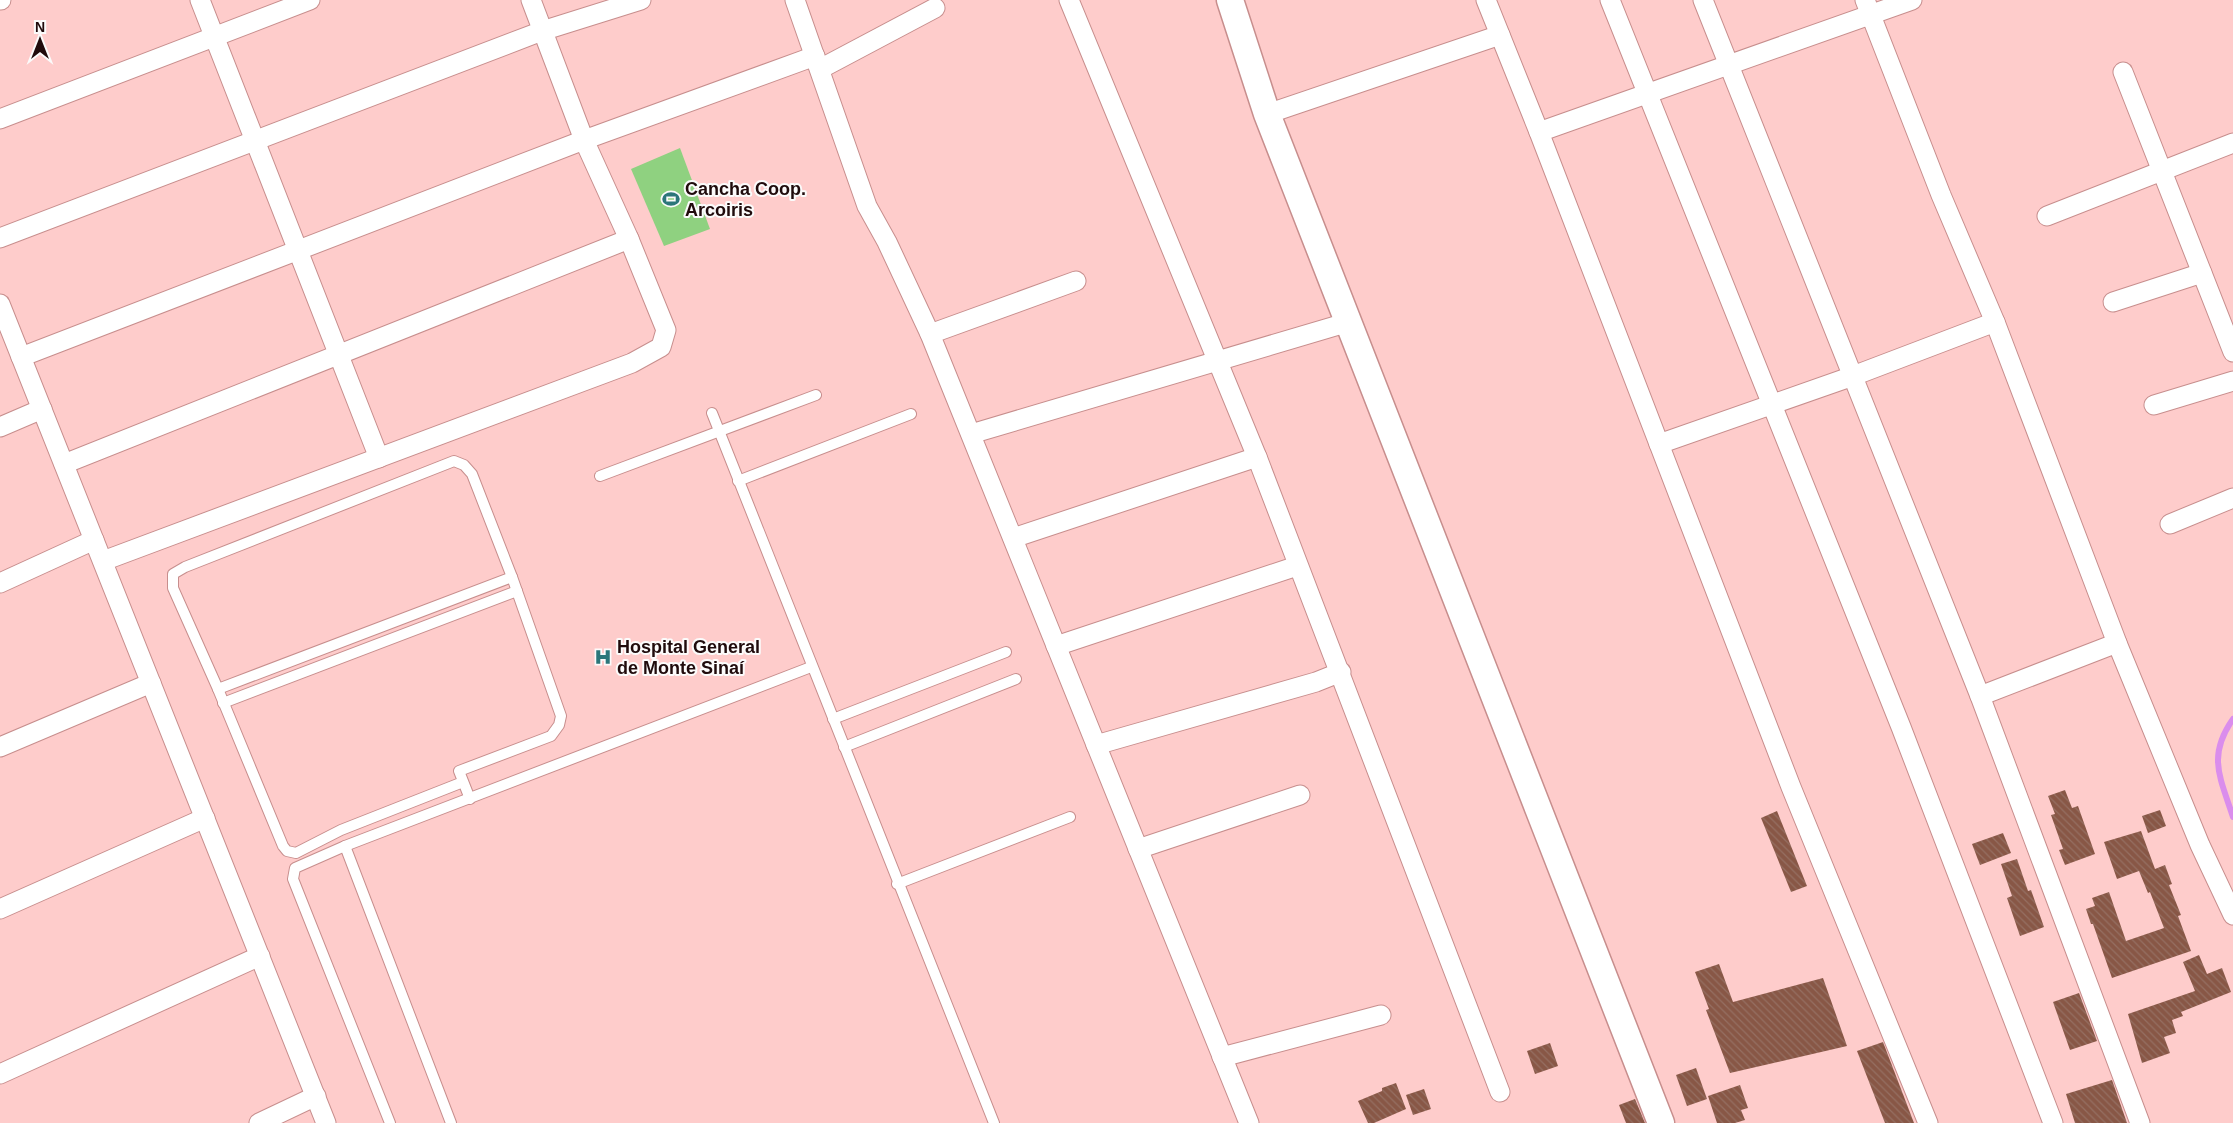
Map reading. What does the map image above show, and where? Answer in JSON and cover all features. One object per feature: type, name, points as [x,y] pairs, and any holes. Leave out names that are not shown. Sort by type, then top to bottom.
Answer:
[{"type":"street","points":[[200,0],[340,353],[379,458]]},
{"type":"street","points":[[0,119],[310,0]]},
{"type":"street","points":[[103,562],[632,363],[662,347],[666,330],[629,239],[584,140],[531,0]]},
{"type":"street","points":[[0,238],[256,142],[542,31],[641,0]]},
{"type":"street","points":[[794,0],[867,206],[887,242],[930,334],[1249,1123]]},
{"type":"street","points":[[1069,0],[1257,457],[1297,566],[1341,672],[1500,1092]]},
{"type":"street","points":[[1486,0],[1539,132],[1791,787],[1928,1123]]},
{"type":"street","points":[[1610,0],[1902,727],[2053,1123]]},
{"type":"street","points":[[1703,0],[1980,696],[2140,1123]]},
{"type":"street","points":[[1539,132],[1729,65],[1868,7],[1912,0]]},
{"type":"street","points":[[1234,1],[1267,114],[1661,1123]]},
{"type":"street","points":[[1868,7],[1941,195],[1995,322],[2118,643],[2200,846],[2233,915]]},
{"type":"street","points":[[21,357],[584,140],[817,62],[934,8]]},
{"type":"street","points":[[1267,114],[1500,35]]},
{"type":"street","points":[[2123,72],[2233,352]]},
{"type":"street","points":[[2048,216],[2233,143]]},
{"type":"street","points":[[64,464],[629,239]]},
{"type":"street","points":[[2113,302],[2202,272]]},
{"type":"street","points":[[930,334],[1076,282]]},
{"type":"street","points":[[0,304],[326,1123]]},
{"type":"street","points":[[971,434],[1349,322]]},
{"type":"street","points":[[1659,444],[1853,376],[1995,322]]},
{"type":"street","points":[[2154,405],[2233,382]]},
{"type":"street","points":[[0,426],[42,409]]},
{"type":"street","points":[[1013,538],[1257,457]]},
{"type":"street","points":[[2170,524],[2233,498]]},
{"type":"street","points":[[0,583],[94,540]]},
{"type":"street","points":[[1056,646],[1297,566]]},
{"type":"street","points":[[1980,696],[2118,643]]},
{"type":"street","points":[[1096,745],[1316,682],[1341,672]]},
{"type":"street","points":[[0,747],[151,683]]},
{"type":"street","points":[[1138,849],[1300,795]]},
{"type":"street","points":[[0,909],[205,818]]},
{"type":"street","points":[[0,1074],[260,956]]},
{"type":"street","points":[[1222,1057],[1381,1015]]},
{"type":"street","points":[[259,1123],[316,1096]]},
{"type":"lane","points":[[600,476],[816,395]]},
{"type":"lane","points":[[712,413],[897,884],[994,1123]]},
{"type":"lane","points":[[738,481],[911,414]]},
{"type":"lane","points":[[463,782],[341,830],[296,853],[287,851],[282,846],[218,690],[173,588],[173,574],[185,567],[454,460],[464,464],[472,474],[512,577],[561,716],[559,725],[551,736],[459,771],[470,799]]},
{"type":"lane","points":[[218,690],[512,577]]},
{"type":"lane","points":[[223,703],[517,591]]},
{"type":"lane","points":[[833,719],[1006,652]]},
{"type":"lane","points":[[390,1123],[293,879],[295,868],[302,863],[345,846],[811,667]]},
{"type":"lane","points":[[844,746],[1016,679]]},
{"type":"lane","points":[[897,884],[1070,817]]},
{"type":"lane","points":[[345,846],[452,1123]]},
{"type":"green space","name":"Cancha Coop. Arcoiris","points":[[680,148],[710,229],[664,246],[631,169]]},
{"type":"building","points":[[2065,790],[2072,808],[2078,806],[2095,854],[2065,865],[2059,850],[2063,849],[2051,815],[2055,814],[2048,796]]},
{"type":"building","points":[[2160,810],[2166,826],[2148,833],[2142,816]]},
{"type":"building","points":[[1777,811],[1807,886],[1791,892],[1761,818]]},
{"type":"building","points":[[2141,831],[2155,869],[2165,865],[2172,884],[2169,885],[2181,915],[2178,916],[2191,951],[2112,978],[2086,909],[2095,906],[2092,898],[2109,892],[2126,941],[2164,928],[2150,892],[2148,893],[2139,871],[2117,879],[2104,842]]},
{"type":"building","points":[[2003,833],[2011,853],[1980,865],[1972,844]]},
{"type":"building","points":[[2017,859],[2028,891],[2031,890],[2044,927],[2020,936],[2007,898],[2012,896],[2001,864]]},
{"type":"building","points":[[2199,955],[2207,974],[2222,968],[2231,992],[2181,1012],[2183,1016],[2172,1020],[2176,1033],[2164,1037],[2170,1053],[2142,1063],[2128,1014],[2195,991],[2183,962]]},
{"type":"building","points":[[1719,964],[1733,1002],[1823,978],[1847,1046],[1730,1073],[1706,1010],[1709,1009],[1695,972]]},
{"type":"building","points":[[2079,993],[2097,1041],[2070,1050],[2053,1002]]},
{"type":"building","points":[[1883,1042],[1914,1123],[1885,1123],[1857,1051]]},
{"type":"building","points":[[1550,1043],[1558,1066],[1535,1074],[1527,1051]]},
{"type":"building","points":[[1696,1068],[1707,1099],[1687,1106],[1676,1075]]},
{"type":"building","points":[[2112,1080],[2127,1123],[2075,1123],[2066,1094]]},
{"type":"building","points":[[1396,1083],[1406,1109],[1374,1123],[1368,1123],[1358,1101]]},
{"type":"building","points":[[1740,1085],[1748,1108],[1741,1110],[1745,1120],[1735,1123],[1717,1123],[1708,1096]]},
{"type":"building","points":[[1424,1089],[1431,1109],[1413,1115],[1406,1095]]},
{"type":"building","points":[[1635,1099],[1645,1123],[1626,1123],[1619,1105]]},
{"type":"waterway","points":[[2233,719],[2220,744],[2218,756],[2220,778],[2233,817]]},
{"type":"place","name":"Cancha Coop. Arcoiris","points":[[671,199]]},
{"type":"place","name":"Hospital General de Monte Sinaí","points":[[603,657]]}]
